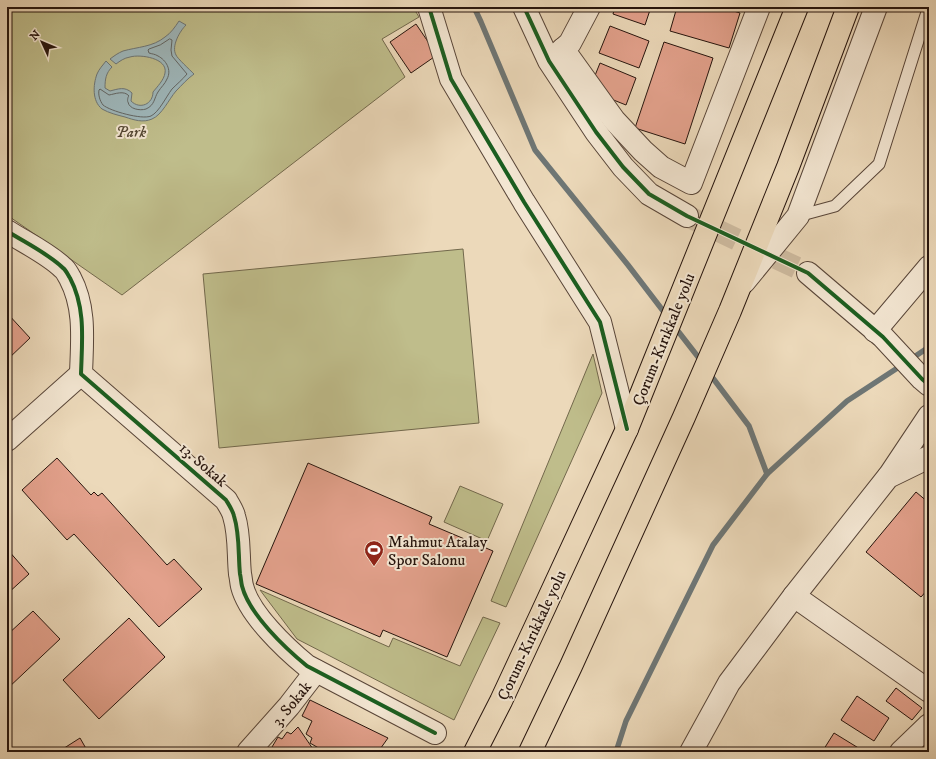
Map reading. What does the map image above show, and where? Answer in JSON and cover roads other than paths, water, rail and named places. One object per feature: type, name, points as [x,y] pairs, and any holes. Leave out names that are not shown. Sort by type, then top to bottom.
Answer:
[{"type":"highway","name":"Çorum-Kırıkkale yolu","points":[[475,752],[501,701],[627,429],[797,7]]},
{"type":"highway","points":[[530,752],[571,666],[684,417],[730,311],[788,167],[848,7]]},
{"type":"street","points":[[429,7],[450,79],[524,202],[600,322],[627,429]]},
{"type":"street","points":[[524,7],[556,55],[596,132],[623,167],[649,194],[687,216]]},
{"type":"street","points":[[556,55],[570,43],[589,7]]},
{"type":"street","points":[[556,55],[643,151],[661,167],[691,183],[759,7]]},
{"type":"street","points":[[740,287],[798,216],[876,7]]},
{"type":"street","points":[[7,231],[51,258],[65,269],[73,284],[79,301],[82,324],[81,374],[7,440]]},
{"type":"street","points":[[879,334],[929,267]]},
{"type":"street","points":[[808,273],[879,334],[925,382]]},
{"type":"street","name":"13. Sokak","points":[[81,374],[226,500],[234,515],[238,532],[242,586],[249,603],[265,626],[289,652],[316,671],[435,733]]},
{"type":"street","points":[[691,752],[729,683],[794,596],[888,477],[929,416]]},
{"type":"street","points":[[888,477],[929,457]]},
{"type":"street","points":[[794,596],[929,691]]},
{"type":"street","name":"3. Sokak","points":[[248,752],[289,706],[316,671]]},
{"type":"street","points":[[901,752],[929,725]]},
{"type":"lane","points":[[798,216],[835,206],[879,164],[927,12],[927,7]]},
{"type":"water","points":[[179,21],[186,25],[175,43],[176,55],[194,74],[176,91],[159,114],[152,119],[142,121],[116,115],[102,109],[96,102],[94,88],[97,74],[106,61],[112,67],[106,76],[105,88],[110,91],[127,89],[132,93],[131,101],[138,105],[145,104],[151,100],[153,92],[165,73],[165,68],[162,64],[152,58],[140,56],[126,58],[116,64],[110,59],[123,51],[155,43],[171,32]]},
{"type":"waterway","points":[[474,7],[535,150],[628,265],[667,316]]},
{"type":"waterway","points":[[674,326],[702,362]]},
{"type":"waterway","points":[[911,359],[929,347]]},
{"type":"waterway","points":[[616,752],[626,721],[713,545],[767,474],[847,401],[902,365]]},
{"type":"waterway","points":[[709,373],[749,426],[767,474]]},
{"type":"tunnel","points":[[687,216],[808,273]]},
{"type":"place","name":"Mahmut Atalay Spor Salonu","points":[[374,567]]},
{"type":"park label","name":"Park","points":[[131,131]]}]
